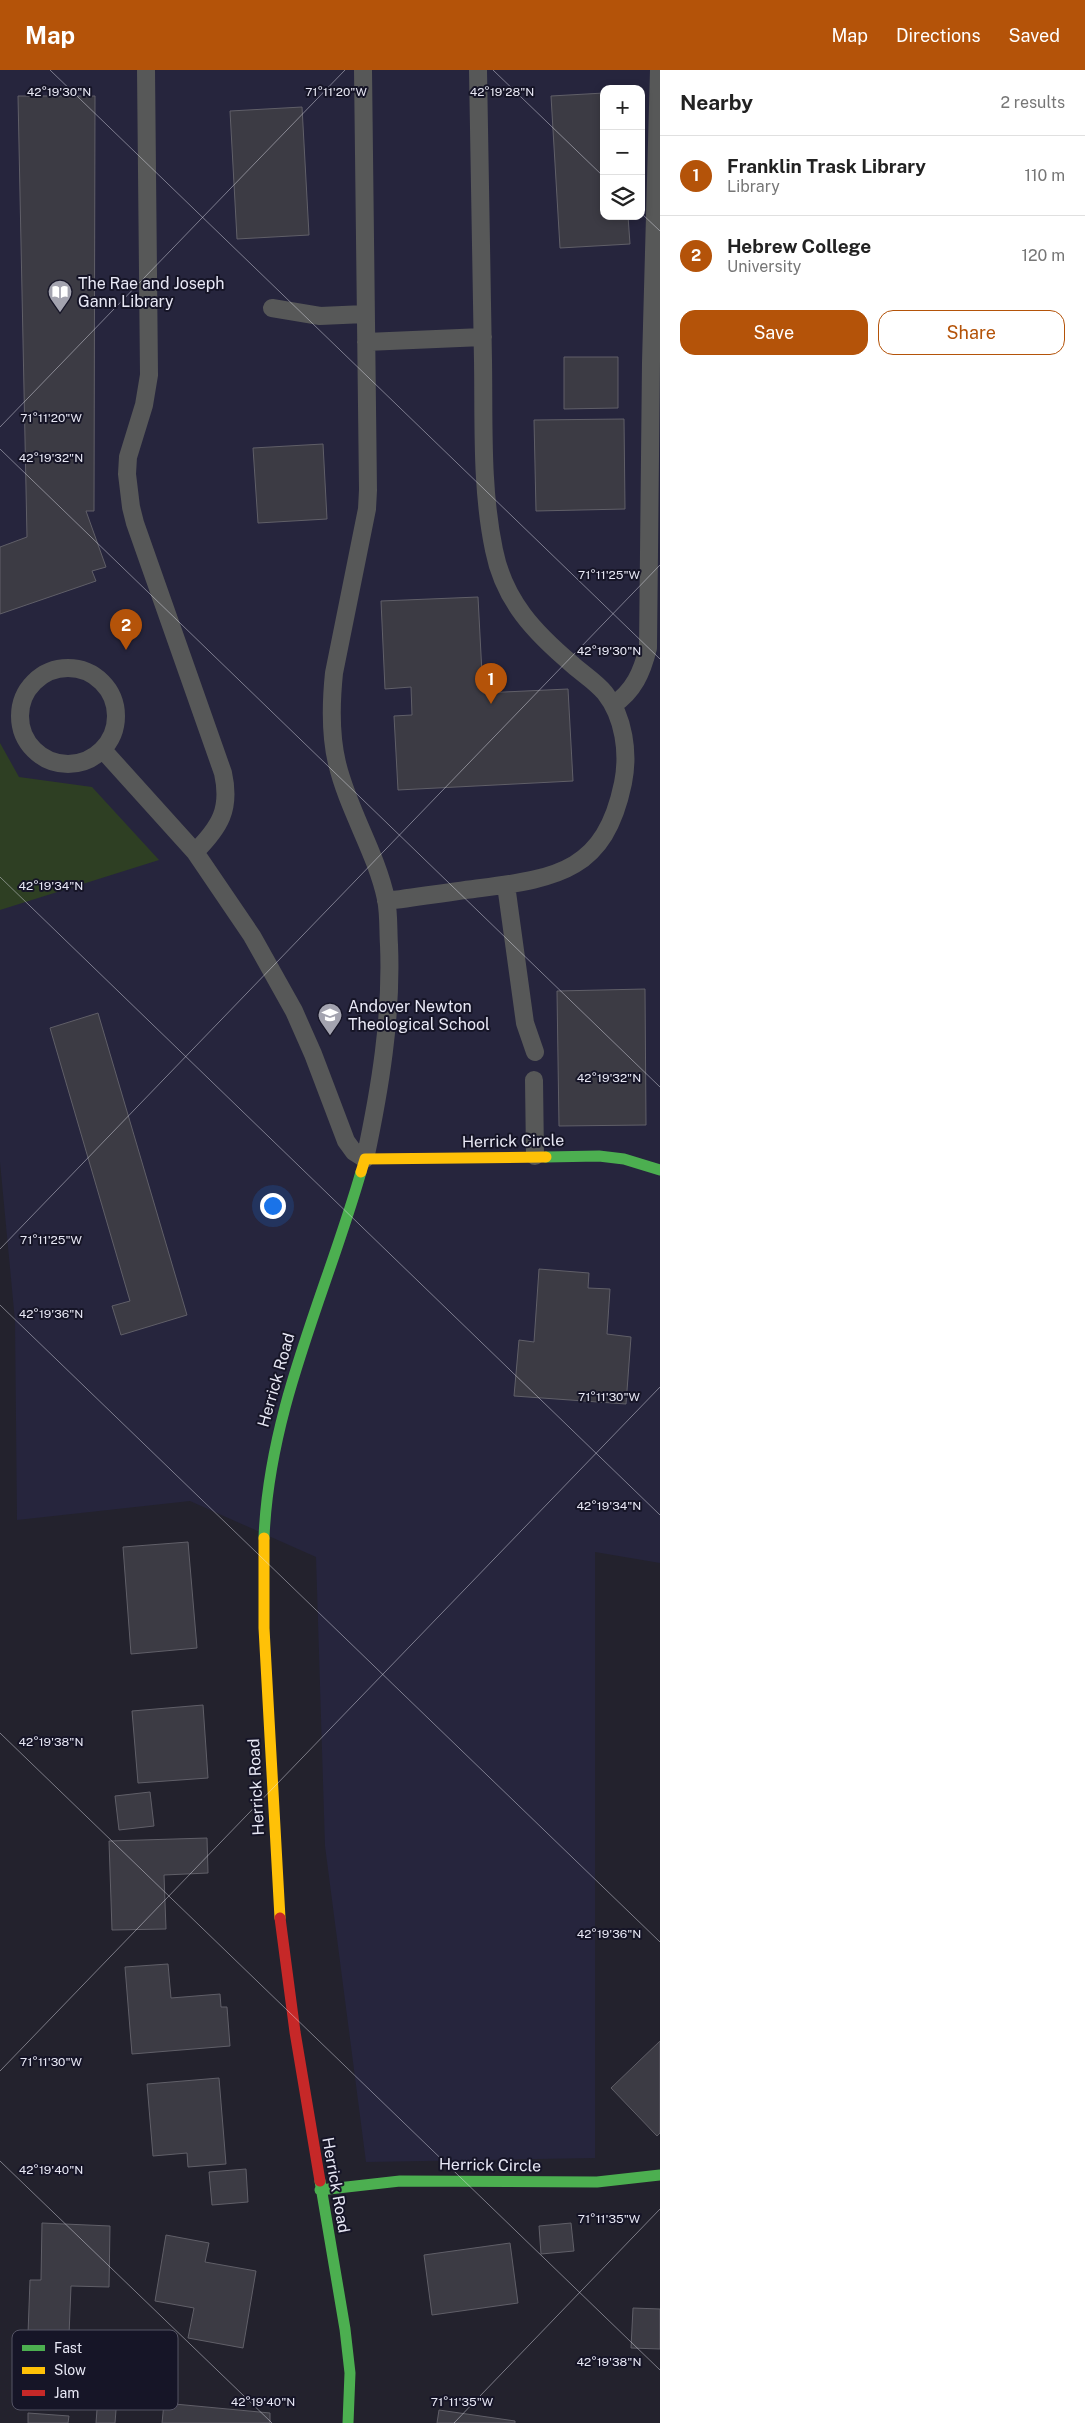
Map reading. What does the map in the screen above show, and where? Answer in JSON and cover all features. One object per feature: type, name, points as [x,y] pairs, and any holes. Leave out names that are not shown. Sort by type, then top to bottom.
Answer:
[{"type":"street","name":"Herrick Circle","points":[[366,1159],[535,1156],[607,1157],[642,1163],[660,1170]]},
{"type":"street","name":"Herrick Road","points":[[348,2423],[350,2373],[345,2329],[300,2065],[278,1898],[262,1602],[262,1544],[270,1470],[286,1399],[306,1332],[356,1194],[366,1159]]},
{"type":"street","name":"Herrick Circle","points":[[320,2190],[406,2180],[599,2183],[660,2175]]},
{"type":"lane","points":[[146,70],[149,375],[144,405],[129,450],[127,474],[135,523],[223,772],[227,789],[225,807],[219,822],[195,852]]},
{"type":"lane","points":[[103,750],[195,852],[252,936],[274,974],[313,1054],[346,1141],[354,1152],[366,1159],[380,1084],[388,1011],[390,971],[386,902],[376,865],[351,804],[337,763],[332,716],[334,673],[367,509],[362,70]]},
{"type":"lane","points":[[386,902],[528,882],[563,872],[592,851],[604,837],[619,803],[625,774],[623,735],[613,705],[604,692],[544,640],[522,615],[506,588],[498,567],[492,542],[485,484],[478,70]]},
{"type":"lane","points":[[613,705],[624,698],[633,688],[644,662],[648,648],[654,593],[651,362],[659,70]]},
{"type":"lane","points":[[272,308],[320,316],[365,314]]},
{"type":"lane","points":[[366,342],[483,337]]},
{"type":"lane","points":[[60,668],[83,669],[97,676],[108,688],[115,702],[117,718],[113,735],[103,750],[88,761],[68,765],[50,761],[34,751],[24,736],[20,720],[21,702],[28,688],[39,676],[60,668]]},
{"type":"lane","points":[[506,885],[525,1023],[535,1052]]},
{"type":"lane","points":[[534,1080],[535,1156]]},
{"type":"shaded area","name":"Andover Newton Theological School","points":[[0,70],[660,70],[660,1563],[595,1552],[595,2158],[366,2162],[325,1846],[316,1557],[190,1501],[17,1520],[15,1321],[0,1162]]},
{"type":"green space","points":[[0,743],[19,777],[92,787],[159,860],[0,910]]},
{"type":"building","points":[[600,93],[600,220],[628,220],[630,244],[560,248],[551,96]]},
{"type":"building","points":[[18,96],[95,96],[94,511],[86,511],[106,567],[92,571],[96,581],[0,614],[0,547],[27,537]]},
{"type":"building","points":[[302,107],[309,235],[237,239],[230,111]]},
{"type":"building","points":[[564,357],[618,357],[618,408],[564,409]]},
{"type":"building","points":[[624,419],[625,509],[536,511],[534,420]]},
{"type":"building","points":[[323,444],[327,519],[258,523],[253,448]]},
{"type":"building","points":[[478,597],[483,693],[568,689],[573,781],[398,790],[394,716],[412,715],[411,687],[385,689],[381,601]]},
{"type":"building","points":[[645,989],[646,1125],[559,1126],[557,991]]},
{"type":"building","points":[[98,1013],[187,1315],[121,1335],[112,1306],[130,1301],[50,1028]]},
{"type":"building","points":[[539,1269],[589,1273],[588,1288],[610,1289],[607,1334],[631,1337],[626,1404],[514,1396],[519,1340],[534,1342]]},
{"type":"building","points":[[188,1542],[197,1648],[131,1654],[123,1547]]},
{"type":"building","points":[[203,1705],[208,1778],[138,1783],[132,1711]]},
{"type":"building","points":[[150,1792],[154,1826],[119,1830],[115,1796]]},
{"type":"building","points":[[207,1838],[208,1873],[164,1875],[166,1929],[112,1930],[109,1841]]},
{"type":"building","points":[[168,1964],[171,1998],[220,1994],[221,2007],[227,2007],[230,2046],[132,2054],[125,1967]]},
{"type":"building","points":[[660,2041],[660,2133],[657,2136],[611,2088]]},
{"type":"building","points":[[219,2078],[226,2164],[188,2167],[187,2153],[153,2156],[147,2084]]},
{"type":"building","points":[[246,2169],[248,2202],[212,2205],[209,2172]]},
{"type":"building","points":[[42,2223],[110,2226],[109,2287],[71,2286],[69,2330],[28,2330],[30,2280],[41,2280]]},
{"type":"building","points":[[571,2223],[574,2251],[541,2254],[539,2226]]},
{"type":"building","points":[[166,2235],[209,2243],[205,2262],[256,2271],[243,2348],[188,2338],[194,2308],[155,2301]]},
{"type":"building","points":[[510,2243],[518,2303],[432,2315],[424,2255]]},
{"type":"building","points":[[633,2308],[660,2309],[660,2349],[631,2348]]},
{"type":"building","points":[[178,2404],[270,2413],[270,2423],[162,2423],[163,2410],[178,2410]]},
{"type":"building","points":[[97,2410],[116,2410],[115,2423],[96,2423]]},
{"type":"building","points":[[439,2410],[515,2421],[515,2423],[437,2423]]},
{"type":"building","points":[[28,2413],[69,2416],[68,2423],[28,2423]]},
{"type":"traffic: fast","points":[[546,1157],[599,1156],[624,1159],[660,1170]]},
{"type":"traffic: fast","points":[[264,1538],[268,1490],[276,1444],[288,1398],[301,1352],[361,1172]]},
{"type":"traffic: fast","points":[[320,2190],[400,2181],[597,2182],[660,2175]]},
{"type":"traffic: fast","points":[[320,2181],[345,2329],[350,2373],[348,2423]]},
{"type":"traffic: slow","points":[[361,1172],[365,1159],[546,1157]]},
{"type":"traffic: slow","points":[[264,1538],[264,1628],[280,1918]]},
{"type":"traffic: jam","points":[[280,1918],[295,2032],[320,2181]]},
{"type":"place","name":"The Rae and Joseph Gann Library","points":[[60,313]]},
{"type":"place","name":"Hebrew College","points":[[126,650]]},
{"type":"place","name":"Franklin Trask Library","points":[[491,704]]},
{"type":"place","name":"Andover Newton Theological School","points":[[330,1036]]}]
